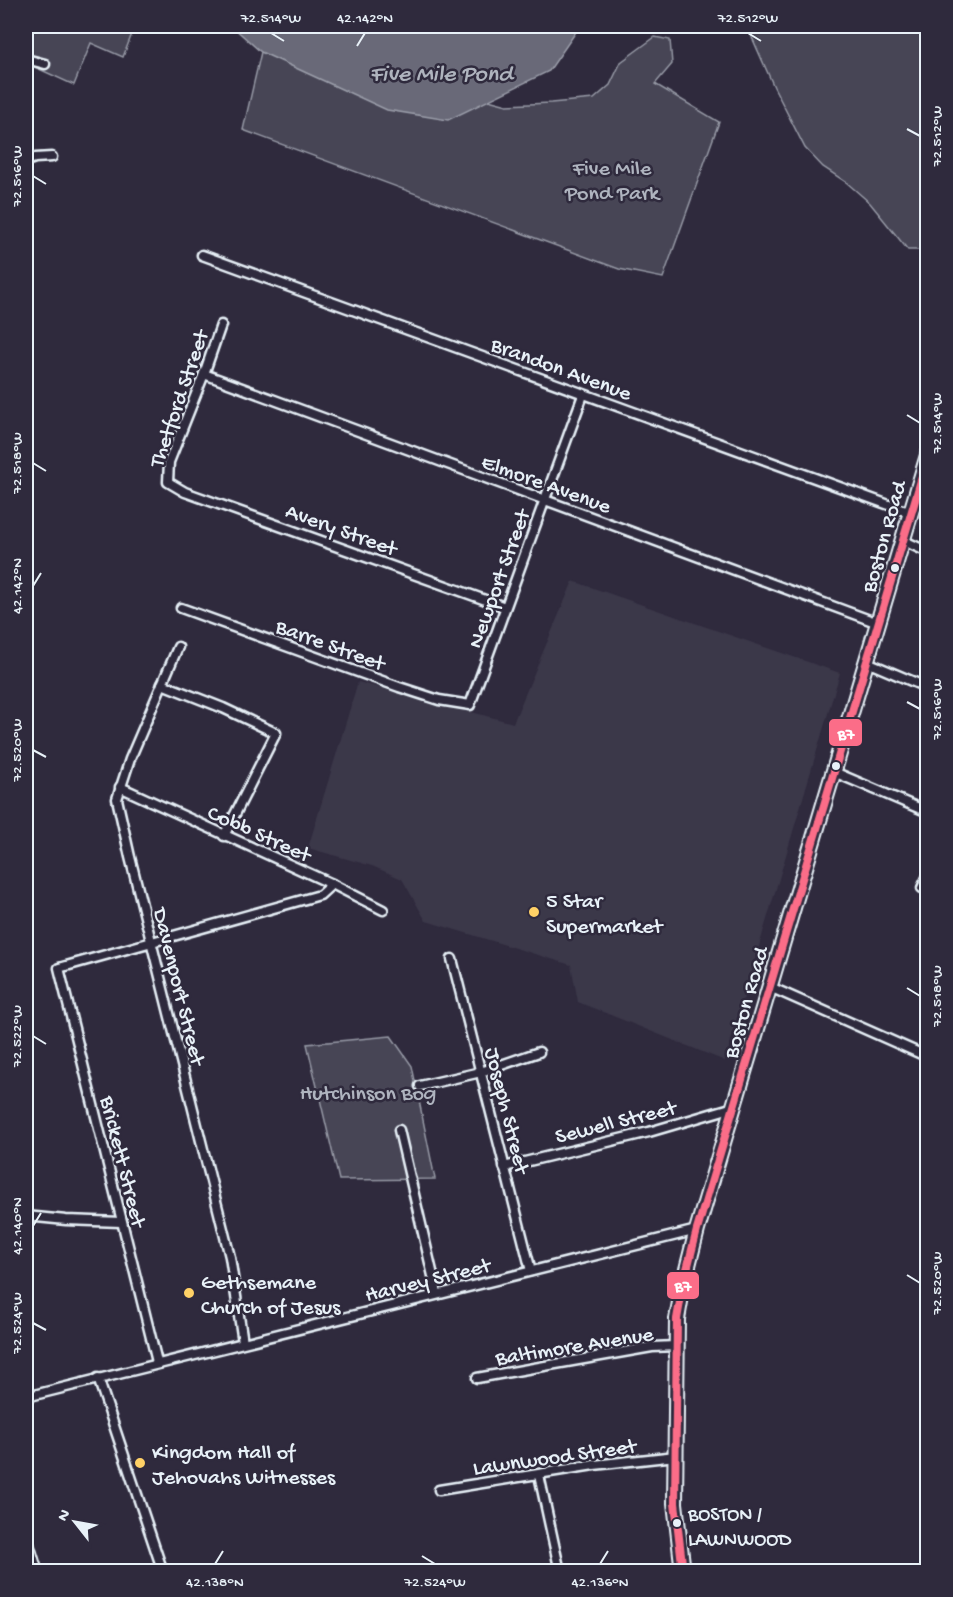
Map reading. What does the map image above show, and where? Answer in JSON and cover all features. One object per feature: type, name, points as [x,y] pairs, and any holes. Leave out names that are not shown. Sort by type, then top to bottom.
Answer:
[{"type":"main road","name":"Boston Road","points":[[683,1572],[675,1503],[676,1346],[679,1304],[697,1230],[927,455]]},
{"type":"main road","points":[[26,1540],[36,1572]]},
{"type":"street","points":[[26,59],[45,64]]},
{"type":"street","points":[[26,161],[52,157]]},
{"type":"street","name":"Brandon Avenue","points":[[202,255],[910,513]]},
{"type":"street","name":"Thetford Street","points":[[168,482],[169,462],[221,325]]},
{"type":"street","name":"Elmore Avenue","points":[[204,374],[878,623]]},
{"type":"street","name":"Newport Street","points":[[470,705],[583,395]]},
{"type":"street","name":"Avery Street","points":[[168,482],[185,492],[505,607]]},
{"type":"street","points":[[902,540],[927,552]]},
{"type":"street","name":"Barre Street","points":[[182,608],[399,687],[439,700],[470,705]]},
{"type":"street","name":"Davenport Street","points":[[178,647],[117,799],[230,1257],[243,1342]]},
{"type":"street","points":[[867,662],[927,688]]},
{"type":"street","points":[[162,684],[223,708],[276,733],[224,836]]},
{"type":"street","points":[[834,772],[927,812]]},
{"type":"street","name":"Cobb Street","points":[[120,788],[332,884],[383,910]]},
{"type":"street","points":[[922,888],[927,876]]},
{"type":"street","points":[[151,942],[320,895],[332,884]]},
{"type":"street","name":"Brickett Street","points":[[151,942],[59,968],[157,1362]]},
{"type":"street","name":"Joseph Street","points":[[452,959],[531,1271]]},
{"type":"street","points":[[770,987],[927,1057]]},
{"type":"street","points":[[420,1086],[481,1072],[539,1052]]},
{"type":"street","name":"Sewell Street","points":[[504,1167],[649,1132],[734,1107]]},
{"type":"street","points":[[399,1130],[436,1293]]},
{"type":"street","points":[[26,1216],[121,1222]]},
{"type":"street","name":"Harvey Street","points":[[26,1397],[157,1362],[697,1230]]},
{"type":"street","name":"Baltimore Avenue","points":[[477,1378],[652,1347],[676,1346]]},
{"type":"street","points":[[98,1378],[163,1572]]},
{"type":"street","name":"Lawnwood Street","points":[[439,1490],[594,1465],[675,1456]]},
{"type":"street","points":[[539,1475],[560,1572]]},
{"type":"shaded area","points":[[573,581],[840,673],[725,1061],[578,1002],[571,965],[426,921],[402,879],[372,866],[308,848],[358,682],[513,723]]},
{"type":"green space","points":[[26,26],[135,26],[123,57],[91,43],[74,85],[26,63]]},
{"type":"green space","name":"Five Mile Pond Park","points":[[267,26],[455,91],[507,105],[594,99],[610,85],[621,62],[655,37],[670,40],[672,64],[655,84],[719,122],[663,278],[619,269],[243,130]]},
{"type":"green space","points":[[747,26],[927,26],[927,250],[908,250],[870,203],[846,182],[823,167],[805,148],[774,87]]},
{"type":"green space","name":"Hutchinson Bog","points":[[391,1036],[412,1066],[435,1179],[339,1180],[307,1044]]},
{"type":"water","name":"Five Mile Pond","points":[[232,26],[580,26],[549,71],[448,120],[387,110],[261,52]]},
{"type":"transit line","name":"B7","points":[[683,1572],[675,1503],[677,1319],[683,1285],[697,1230],[928,457]]},
{"type":"place","name":"5 Star Supermarket","points":[[534,912]]},
{"type":"place","name":"Gethsemane Church of Jesus","points":[[189,1293]]},
{"type":"place","name":"Kingdom Hall of Jehovahs Witnesses","points":[[140,1463]]},
{"type":"place","name":"BOSTON / LAWNWOOD","points":[[677,1523]]}]
